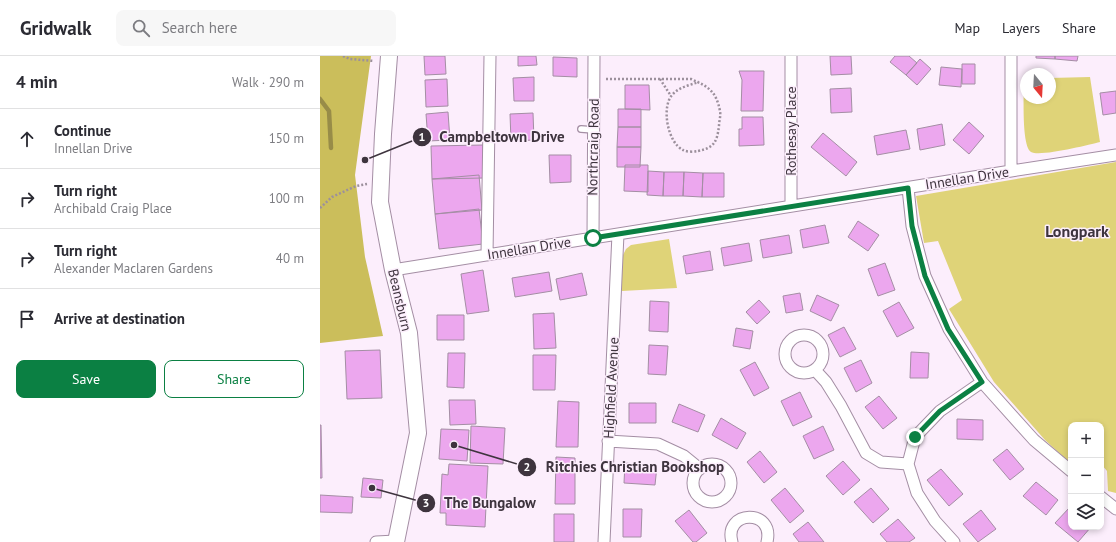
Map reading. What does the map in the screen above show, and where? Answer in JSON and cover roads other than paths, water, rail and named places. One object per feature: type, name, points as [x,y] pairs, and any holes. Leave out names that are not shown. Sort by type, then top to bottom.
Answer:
[{"type":"main road","name":"Beansburn","points":[[389,59],[383,134],[380,202],[393,270],[409,333],[418,433],[396,541]]},
{"type":"street","points":[[487,255],[490,56]]},
{"type":"street","name":"Northcraig Road","points":[[593,238],[594,56]]},
{"type":"street","name":"Rothesay Place","points":[[791,56],[791,206]]},
{"type":"street","points":[[1011,56],[1011,171]]},
{"type":"street","name":"Innellan Drive","points":[[393,270],[1116,155]]},
{"type":"street","points":[[908,188],[912,226],[925,276],[948,329],[982,382],[1034,440],[1068,468]]},
{"type":"street","name":"Highfield Avenue","points":[[604,542],[618,234]]},
{"type":"street","points":[[815,370],[826,382],[841,406],[866,453],[881,462],[908,464]]},
{"type":"street","points":[[954,542],[935,521],[917,493],[908,464],[915,437],[940,411],[982,382]]},
{"type":"street","points":[[608,441],[658,444],[684,456],[700,469]]},
{"type":"street","points":[[1104,499],[1116,509]]},
{"type":"street","points":[[732,542],[732,528],[739,520],[746,517],[754,517],[764,522],[768,533],[767,542]]},
{"type":"street","points":[[376,542],[396,541]]},
{"type":"lane","points":[[581,129],[594,130]]},
{"type":"waterway","points":[[320,99],[329,111],[331,148]]},
{"type":"place","name":"Campbeltown Drive","points":[[365,160]]},
{"type":"place","name":"Ritchies Christian Bookshop","points":[[454,445]]},
{"type":"place","name":"The Bungalow","points":[[372,488]]},
{"type":"district","name":"Longpark","points":[[1077,231]]}]
